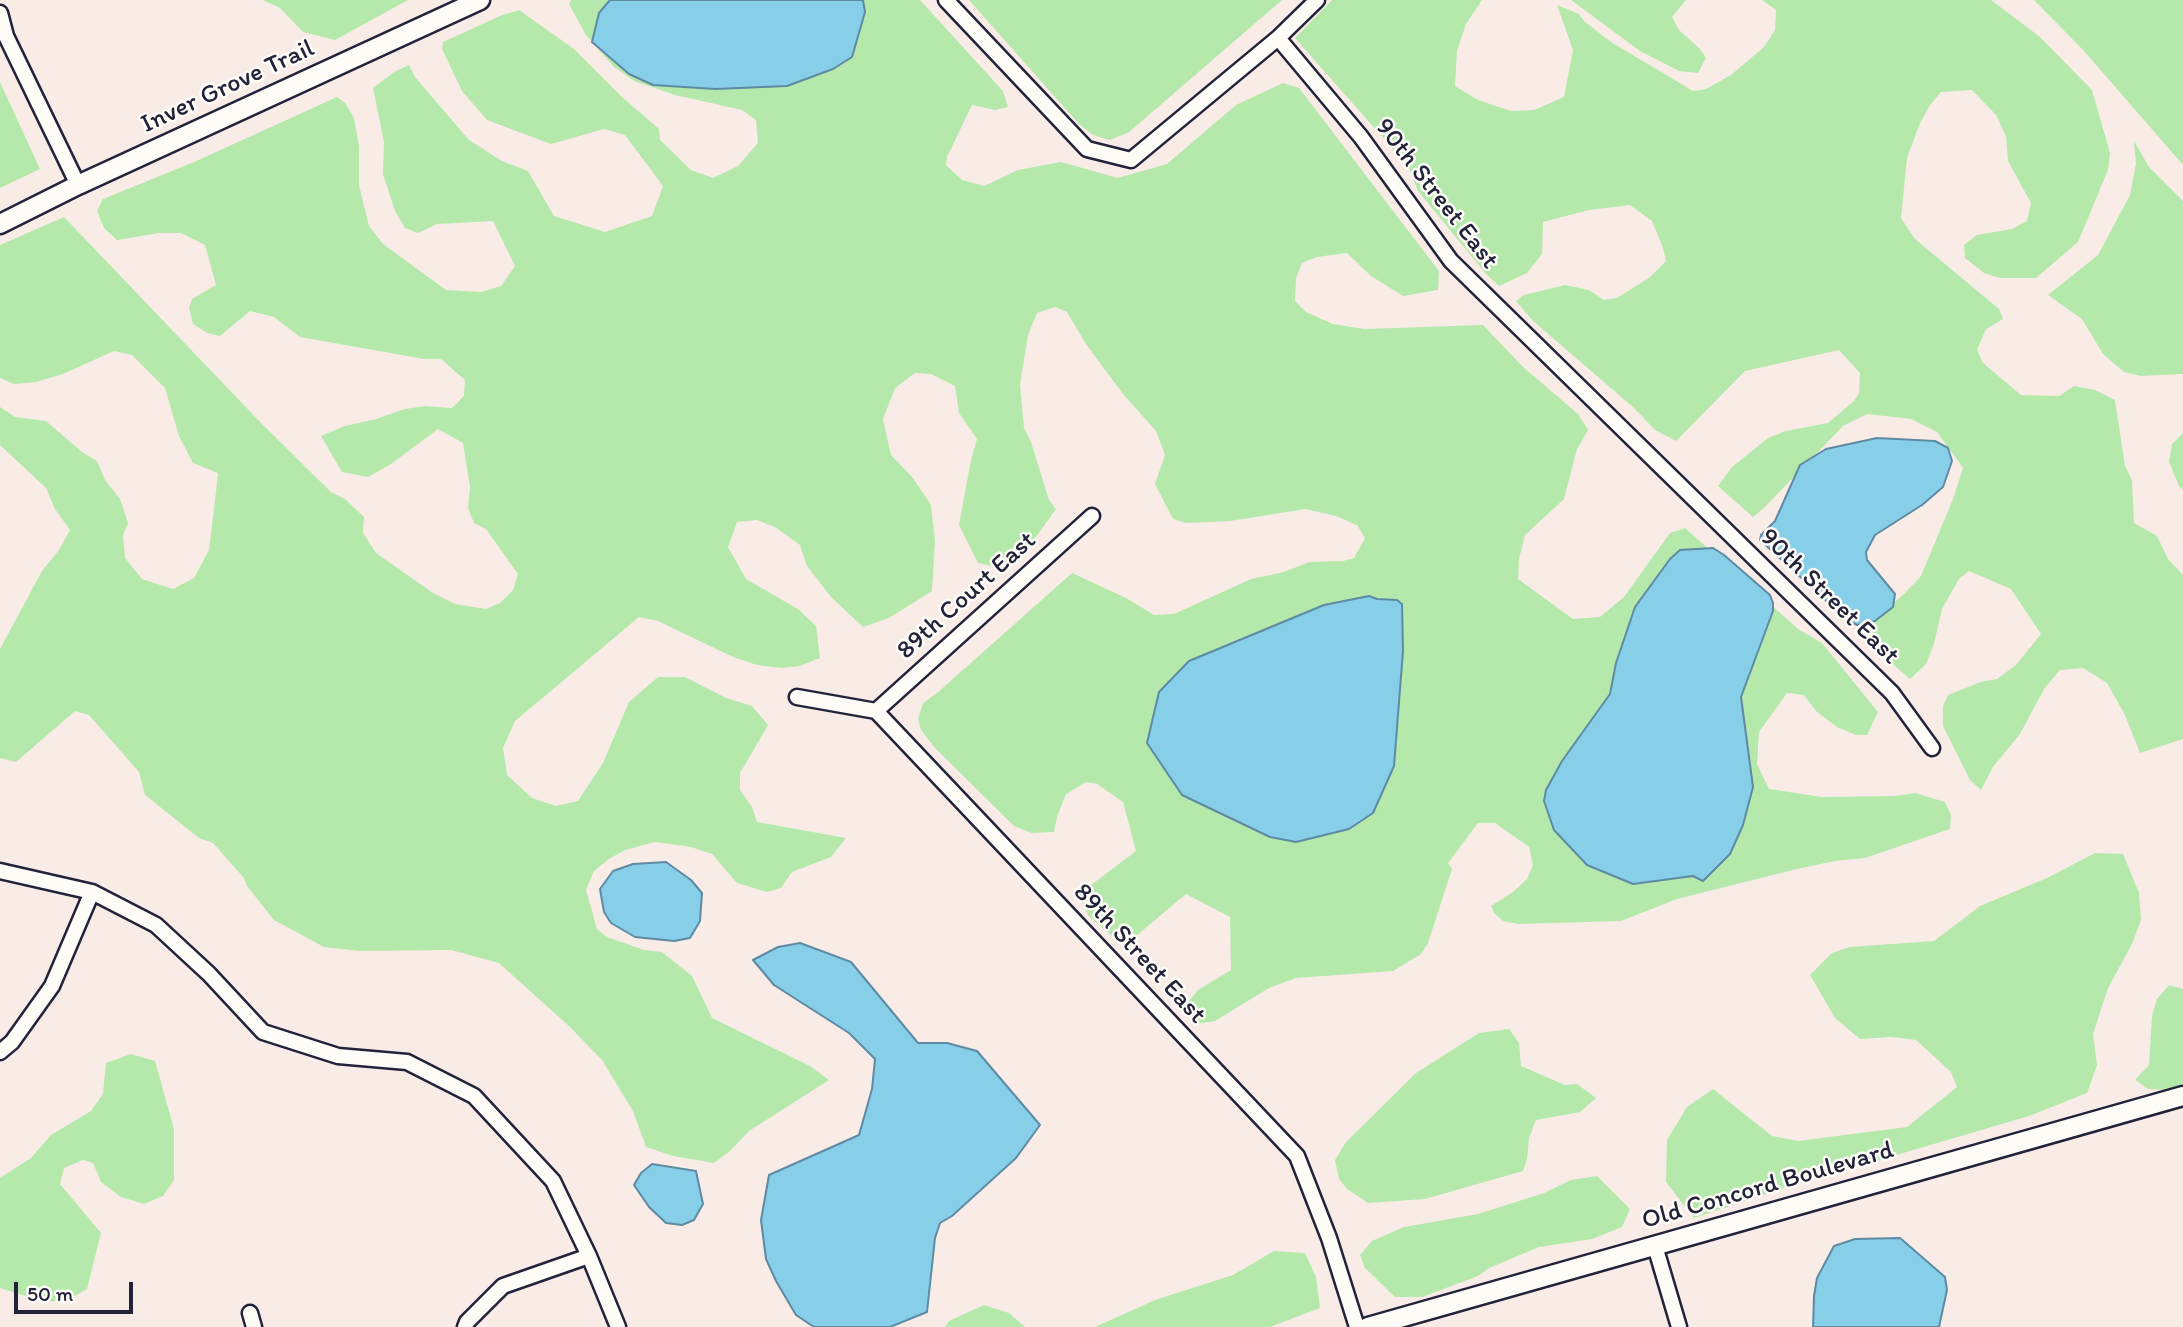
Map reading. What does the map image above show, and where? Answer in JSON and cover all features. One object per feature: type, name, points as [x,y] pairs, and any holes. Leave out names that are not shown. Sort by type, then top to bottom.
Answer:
[{"type":"street","name":"Inver Grove Trail","points":[[0,224],[78,185],[480,0]]},
{"type":"street","points":[[946,0],[1087,149],[1131,160],[1278,38],[1317,0]]},
{"type":"street","points":[[0,13],[6,36],[78,185]]},
{"type":"street","name":"90th Street East","points":[[1278,38],[1361,137],[1451,261],[1892,693],[1932,748]]},
{"type":"street","name":"89th Court East","points":[[876,711],[1092,516]]},
{"type":"street","points":[[797,697],[876,711]]},
{"type":"street","name":"89th Street East","points":[[876,711],[1297,1156],[1329,1238],[1357,1327]]},
{"type":"street","points":[[0,871],[92,892],[156,925],[209,974],[263,1032],[338,1056],[407,1062],[474,1096],[553,1181],[589,1256],[618,1327]]},
{"type":"street","points":[[0,1052],[12,1042],[52,986],[92,892]]},
{"type":"street","name":"Old Concord Boulevard","points":[[1368,1327],[2183,1096]]},
{"type":"street","points":[[1655,1246],[1679,1327]]},
{"type":"street","points":[[465,1327],[467,1321],[503,1286],[589,1256]]},
{"type":"green space","points":[[263,0],[408,0],[335,40],[303,32],[280,8]]},
{"type":"green space","points":[[571,0],[920,0],[1003,91],[1008,107],[995,110],[972,105],[947,157],[946,165],[962,180],[984,186],[1018,170],[1061,162],[1118,178],[1167,164],[1236,105],[1283,83],[1299,88],[1439,271],[1438,290],[1403,296],[1371,276],[1347,253],[1317,257],[1302,263],[1296,278],[1295,301],[1306,312],[1333,324],[1364,329],[1483,325],[1523,367],[1578,414],[1588,430],[1577,449],[1564,499],[1525,535],[1519,559],[1518,579],[1573,619],[1600,617],[1624,597],[1670,533],[1685,528],[1798,629],[1822,643],[1878,712],[1867,735],[1856,735],[1837,727],[1816,711],[1804,695],[1787,693],[1759,732],[1757,764],[1769,789],[1822,797],[1895,796],[1915,793],[1945,802],[1951,815],[1950,829],[1865,858],[1797,869],[1677,899],[1621,921],[1519,924],[1503,921],[1491,906],[1527,879],[1533,865],[1529,847],[1495,823],[1478,823],[1448,863],[1452,869],[1428,943],[1421,954],[1393,971],[1296,978],[1269,988],[1215,1021],[1196,1024],[1183,1010],[1198,990],[1231,970],[1230,917],[1186,894],[1130,941],[1113,937],[1089,916],[1081,901],[1083,891],[1136,851],[1123,802],[1097,784],[1086,782],[1066,794],[1054,832],[1032,833],[1014,826],[935,748],[921,730],[918,719],[923,703],[1072,573],[1126,598],[1154,615],[1174,614],[1251,579],[1284,572],[1309,562],[1354,558],[1365,538],[1357,525],[1336,516],[1306,509],[1230,521],[1186,523],[1173,519],[1155,484],[1165,455],[1156,431],[1123,394],[1086,344],[1067,312],[1055,307],[1037,313],[1028,335],[1020,385],[1024,428],[1049,500],[1056,509],[1018,562],[997,567],[978,563],[959,525],[977,439],[959,413],[955,386],[931,374],[915,373],[895,388],[883,419],[891,455],[913,478],[931,505],[935,541],[932,591],[889,618],[863,627],[831,597],[807,566],[800,545],[775,527],[757,520],[737,522],[728,547],[746,579],[798,609],[816,626],[820,658],[800,666],[782,668],[757,665],[733,657],[658,621],[639,617],[515,721],[503,748],[507,775],[532,798],[556,806],[578,801],[603,763],[629,702],[658,677],[685,677],[726,698],[752,706],[768,725],[740,773],[740,790],[752,807],[757,822],[846,838],[831,857],[792,872],[781,888],[767,892],[737,883],[712,854],[691,847],[655,842],[625,850],[609,859],[594,871],[586,890],[597,929],[607,937],[644,950],[662,952],[692,976],[712,1018],[810,1066],[829,1080],[749,1131],[714,1163],[673,1156],[646,1147],[633,1111],[602,1060],[499,963],[451,950],[360,951],[324,947],[274,920],[247,886],[244,878],[213,843],[199,838],[145,795],[139,772],[89,715],[75,711],[16,762],[0,758],[0,649],[42,571],[59,550],[70,530],[55,509],[46,488],[0,445],[0,407],[15,417],[46,421],[82,452],[97,461],[105,480],[120,499],[128,523],[123,535],[125,558],[142,579],[173,589],[194,578],[209,550],[215,501],[218,473],[193,463],[179,436],[165,388],[132,355],[114,351],[63,374],[36,382],[14,384],[0,378],[0,245],[64,217],[262,424],[331,492],[345,499],[364,517],[363,533],[376,553],[433,593],[455,604],[486,609],[500,603],[513,590],[518,574],[486,529],[474,523],[468,508],[470,487],[463,443],[438,429],[391,464],[368,477],[342,472],[321,436],[345,426],[405,409],[425,406],[452,408],[464,396],[465,380],[441,359],[424,359],[300,337],[274,317],[250,311],[220,336],[207,333],[193,324],[189,308],[192,299],[216,285],[205,245],[181,233],[159,233],[117,240],[104,228],[97,211],[103,199],[194,162],[337,97],[345,103],[354,118],[359,146],[359,185],[369,226],[383,244],[446,290],[481,292],[501,286],[515,266],[493,221],[437,224],[418,233],[405,228],[395,211],[383,174],[384,142],[373,88],[394,72],[409,65],[415,77],[469,140],[502,161],[528,171],[554,216],[605,232],[652,216],[663,186],[625,135],[604,129],[551,144],[487,120],[462,91],[442,49],[443,42],[519,10],[574,49],[659,129],[660,140],[691,170],[713,178],[738,166],[758,143],[756,120],[742,110],[675,95],[634,81],[613,66],[586,35],[569,4]]},
{"type":"green space","points":[[969,0],[1282,0],[1128,133],[1109,140],[1093,135],[1079,124]]},
{"type":"green space","points":[[1332,0],[1482,0],[1466,24],[1457,51],[1455,86],[1478,100],[1511,111],[1534,110],[1564,97],[1573,50],[1557,5],[1579,14],[1611,42],[1693,91],[1706,89],[1731,75],[1764,47],[1775,30],[1776,10],[1762,0],[1991,0],[2040,37],[2092,90],[2110,153],[2108,170],[2078,242],[2036,278],[2000,278],[1984,273],[1965,258],[1964,245],[1977,235],[2012,229],[2027,221],[2031,203],[2008,161],[2006,136],[1996,115],[1972,90],[1941,92],[1920,123],[1907,158],[1901,218],[1915,239],[1999,309],[2003,319],[1986,329],[1977,350],[1983,363],[2021,395],[2059,396],[2074,386],[2095,390],[2115,400],[2125,466],[2132,480],[2134,523],[2157,536],[2168,559],[2183,575],[2183,739],[2140,753],[2125,715],[2107,683],[2083,668],[2060,670],[2044,689],[2020,734],[1993,767],[1981,790],[1970,780],[1943,726],[1943,706],[1948,695],[1981,682],[1997,679],[2016,665],[2041,634],[2011,589],[1969,571],[1959,579],[1942,609],[1926,664],[1910,679],[1875,649],[1866,636],[1872,621],[1921,576],[1953,499],[1963,468],[1937,432],[1911,419],[1867,414],[1843,426],[1753,517],[1718,486],[1732,467],[1768,438],[1786,431],[1828,423],[1854,401],[1859,393],[1860,373],[1839,350],[1745,371],[1676,441],[1655,430],[1634,408],[1532,320],[1516,301],[1524,295],[1565,285],[1589,290],[1604,300],[1617,298],[1650,277],[1666,261],[1652,221],[1630,205],[1589,210],[1543,222],[1542,254],[1527,273],[1499,286],[1486,274],[1418,191],[1408,166],[1295,38]]},
{"type":"green space","points":[[1571,0],[1686,0],[1672,17],[1679,30],[1706,58],[1698,73],[1679,71],[1640,51]]},
{"type":"green space","points":[[2034,0],[2183,0],[2183,165],[2084,51]]},
{"type":"green space","points":[[0,82],[40,169],[0,188]]},
{"type":"green space","points":[[2134,141],[2149,167],[2183,201],[2183,374],[2141,376],[2124,372],[2103,354],[2082,319],[2048,295],[2098,255],[2130,195],[2136,164]]},
{"type":"green space","points":[[2183,433],[2183,490],[2169,462],[2172,444]]},
{"type":"green space","points":[[2095,853],[2123,854],[2139,893],[2141,920],[2132,944],[2108,988],[2093,1034],[2097,1065],[2087,1093],[2029,1116],[1784,1188],[1694,1218],[1666,1182],[1667,1140],[1687,1107],[1713,1089],[1772,1136],[1798,1141],[1907,1127],[1957,1087],[1951,1072],[1916,1040],[1891,1037],[1860,1039],[1835,1018],[1810,975],[1832,953],[1849,947],[1934,941],[1980,906],[2047,878]]},
{"type":"green space","points":[[2169,985],[2183,989],[2183,1085],[2167,1090],[2148,1089],[2135,1080],[2149,1065],[2152,1016],[2157,999]]},
{"type":"green space","points":[[1509,1029],[1519,1043],[1521,1066],[1565,1085],[1577,1084],[1596,1098],[1580,1112],[1536,1120],[1529,1138],[1523,1171],[1425,1199],[1368,1203],[1347,1189],[1339,1179],[1335,1160],[1346,1142],[1416,1073],[1479,1033]]},
{"type":"green space","points":[[131,1054],[155,1061],[174,1129],[174,1180],[163,1196],[144,1204],[121,1197],[101,1182],[93,1163],[83,1160],[64,1168],[60,1184],[101,1233],[87,1289],[67,1300],[44,1302],[0,1288],[0,1178],[31,1158],[51,1135],[91,1111],[103,1094],[106,1063]]},
{"type":"green space","points":[[1597,1176],[1630,1209],[1622,1227],[1592,1239],[1539,1247],[1489,1268],[1478,1276],[1422,1297],[1395,1297],[1365,1268],[1360,1255],[1372,1241],[1404,1227],[1478,1214],[1544,1193],[1571,1180]]},
{"type":"green space","points":[[1274,1251],[1305,1253],[1316,1277],[1320,1308],[1270,1327],[1095,1327],[1155,1300],[1233,1275]]},
{"type":"green space","points":[[984,1305],[1009,1313],[1025,1327],[945,1327],[949,1321]]},
{"type":"water","points":[[610,0],[863,0],[865,12],[852,57],[833,69],[787,86],[715,89],[653,85],[629,74],[592,42],[599,13]]},
{"type":"water","points":[[1877,438],[1935,441],[1948,448],[1952,461],[1943,487],[1922,505],[1875,535],[1866,552],[1867,560],[1895,594],[1893,607],[1875,621],[1857,625],[1846,619],[1760,540],[1761,535],[1775,521],[1800,465],[1826,449]]},
{"type":"water","points":[[1713,548],[1770,595],[1773,603],[1773,611],[1741,697],[1753,787],[1743,825],[1730,854],[1703,881],[1693,876],[1633,884],[1587,865],[1554,830],[1544,801],[1546,790],[1562,761],[1610,694],[1616,663],[1635,607],[1670,559],[1680,550]]},
{"type":"water","points":[[1369,596],[1397,600],[1402,604],[1403,651],[1394,766],[1373,813],[1349,829],[1296,842],[1270,837],[1182,795],[1147,743],[1159,692],[1189,661],[1324,605]]},
{"type":"water","points":[[666,862],[691,880],[702,893],[700,921],[690,938],[674,941],[635,937],[611,923],[604,912],[600,889],[613,871],[633,864]]},
{"type":"water","points":[[800,943],[851,962],[918,1043],[947,1043],[977,1051],[1040,1125],[1016,1158],[952,1216],[940,1223],[935,1238],[927,1312],[890,1327],[814,1327],[796,1315],[766,1259],[761,1220],[769,1175],[859,1135],[872,1089],[875,1059],[849,1033],[774,985],[753,960],[778,947]]},
{"type":"water","points":[[652,1164],[696,1171],[703,1204],[694,1220],[682,1225],[666,1223],[649,1207],[634,1185],[641,1173]]},
{"type":"water","points":[[1900,1238],[1945,1277],[1947,1290],[1939,1327],[1813,1327],[1817,1278],[1834,1246],[1855,1239]]}]
